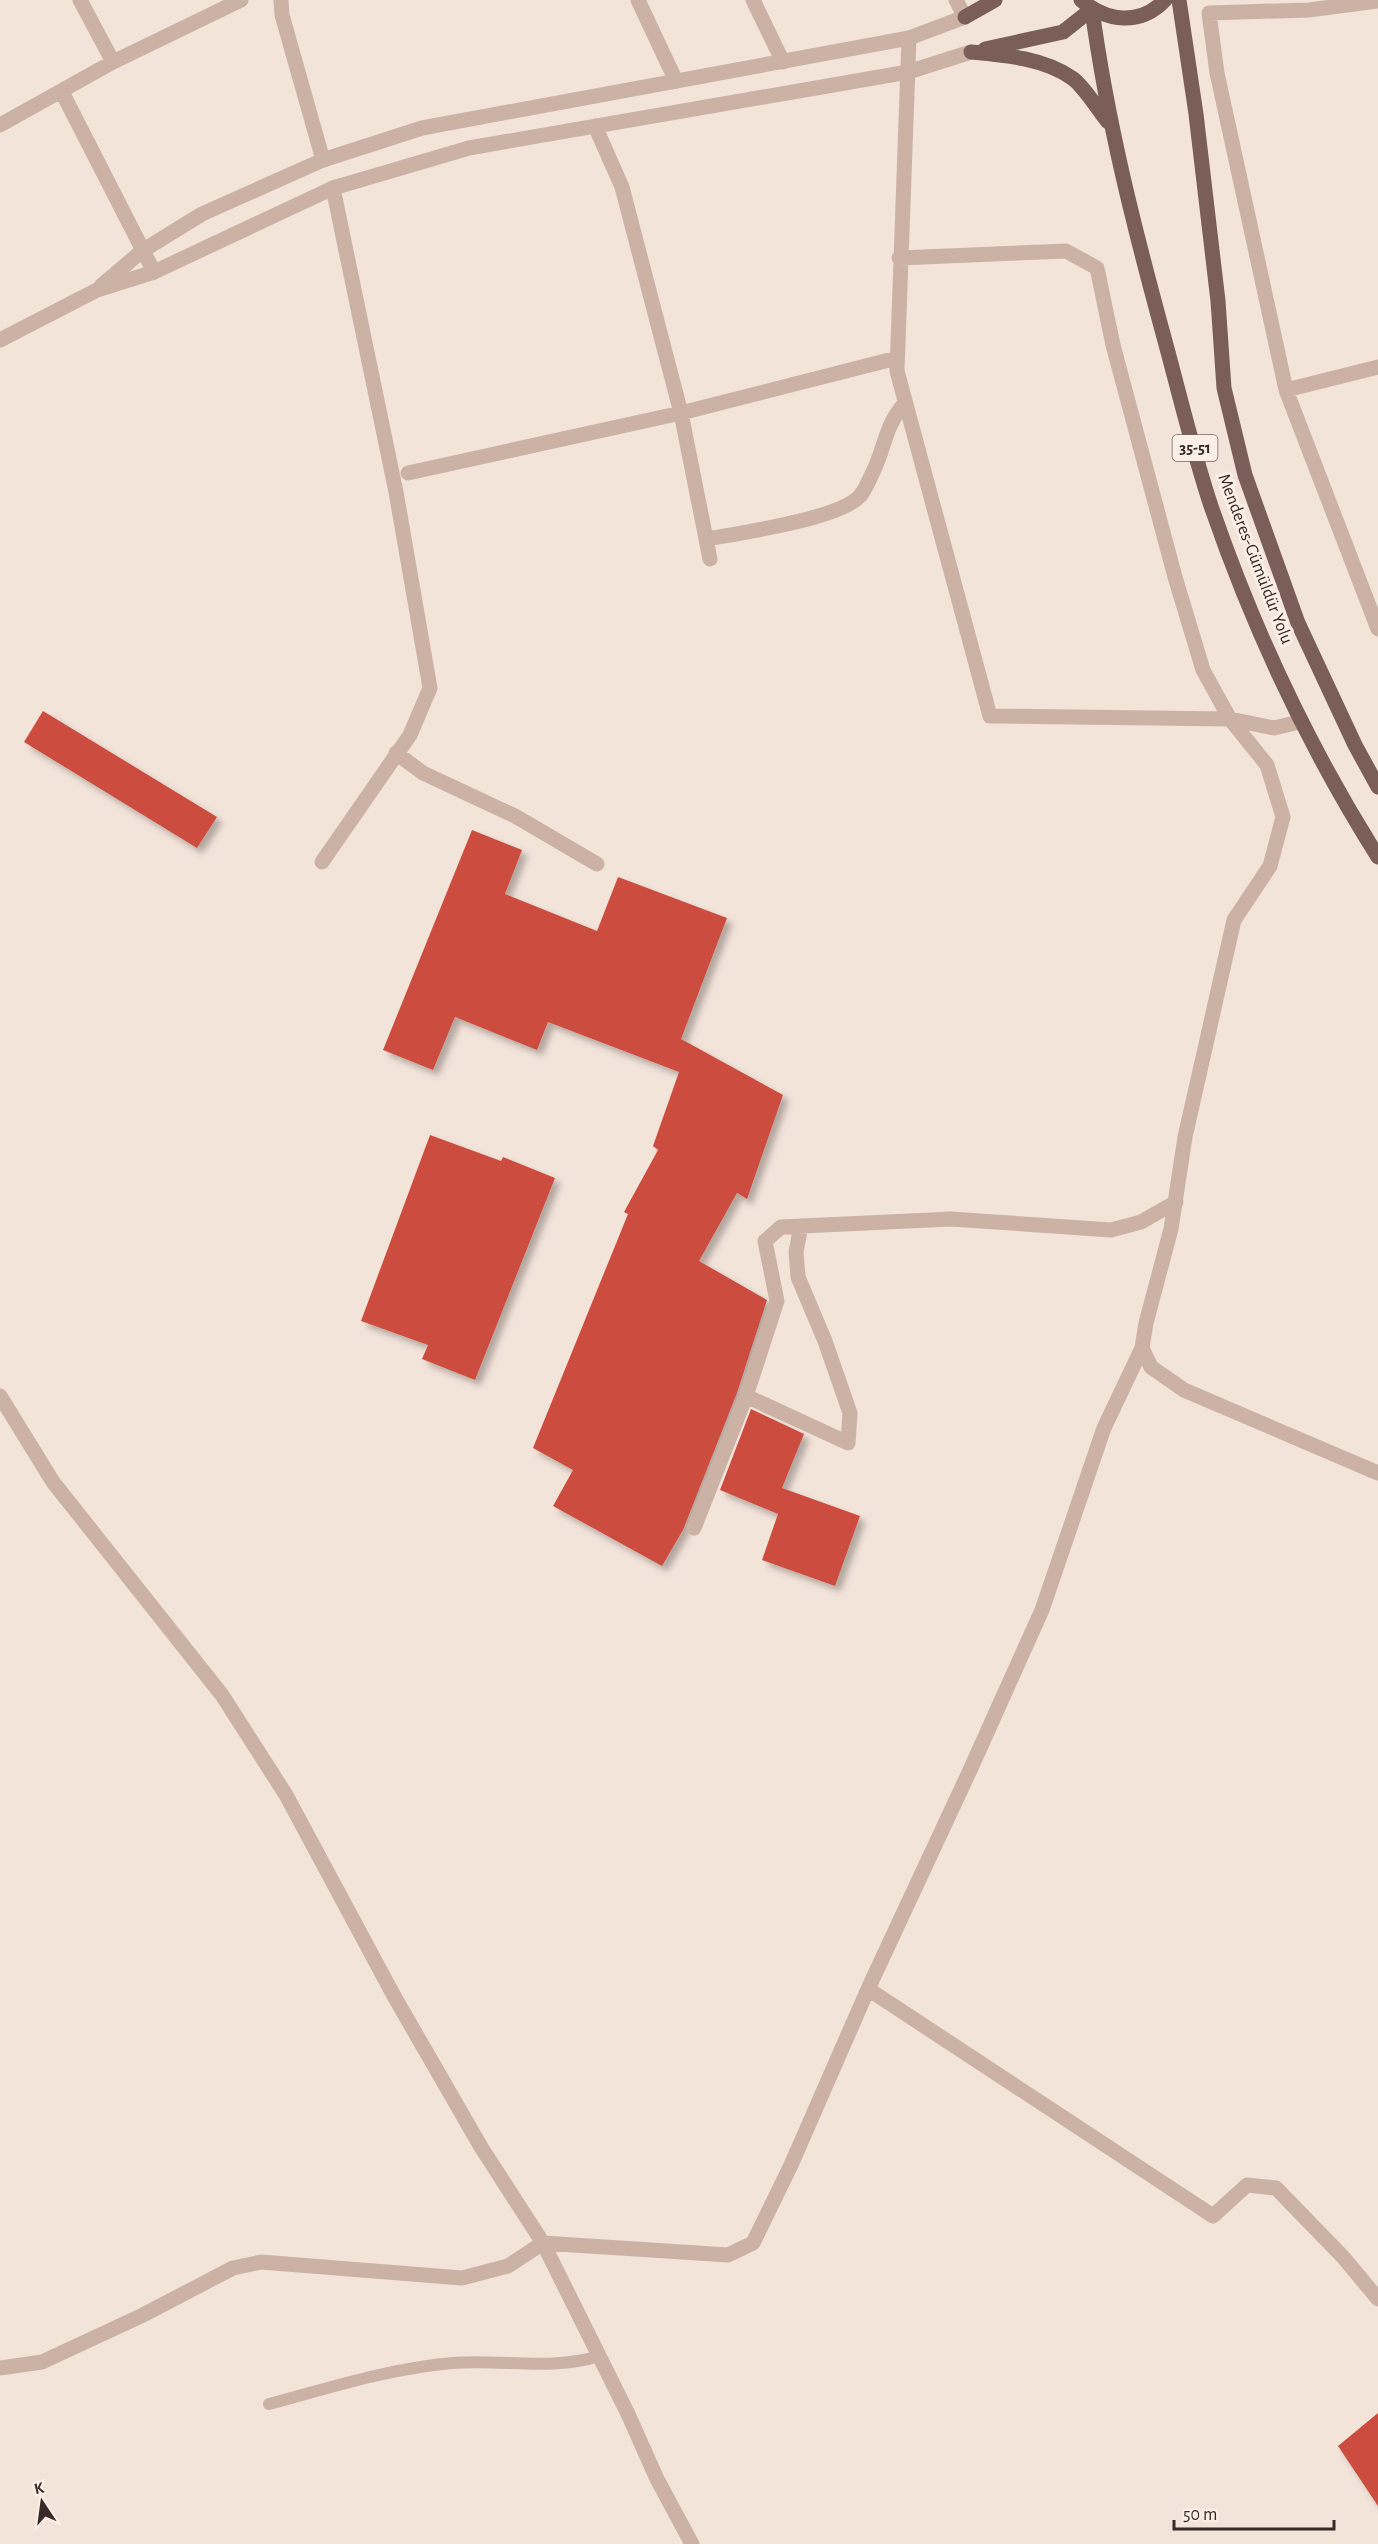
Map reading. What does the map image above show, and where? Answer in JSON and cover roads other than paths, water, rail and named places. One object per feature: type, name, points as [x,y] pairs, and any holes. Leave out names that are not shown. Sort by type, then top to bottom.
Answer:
[{"type":"main road","points":[[965,17],[995,0]]},
{"type":"main road","points":[[971,52],[1063,32],[1087,5],[1108,17],[1125,19],[1142,16],[1157,8],[1165,0]]},
{"type":"main road","name":"Menderes-Gümüldür Yolu","points":[[1179,0],[1196,114],[1224,388],[1245,475],[1298,623],[1355,745],[1378,787]]},
{"type":"main road","name":"Menderes-Gümüldür Yolu","points":[[1087,5],[1110,124],[1152,293],[1211,506],[1262,639],[1299,722],[1341,798],[1378,857]]},
{"type":"main road","points":[[971,52],[1014,56],[1044,65],[1073,78],[1110,124]]},
{"type":"street","points":[[80,0],[113,62]]},
{"type":"street","points":[[0,125],[113,62],[241,0]]},
{"type":"street","points":[[281,0],[282,15],[323,160]]},
{"type":"street","points":[[638,0],[676,81]]},
{"type":"street","points":[[753,0],[783,62]]},
{"type":"street","points":[[97,290],[142,251],[202,214],[323,160],[422,128],[909,38],[965,17],[956,0]]},
{"type":"street","points":[[1378,1],[1309,10],[1209,13],[1217,73],[1286,390],[1378,629]]},
{"type":"street","points":[[909,38],[899,258],[897,371],[990,716],[1230,719],[1274,728],[1299,722]]},
{"type":"street","points":[[0,340],[97,290],[154,272],[333,188],[469,148],[908,72],[971,52]]},
{"type":"street","points":[[62,92],[154,272]]},
{"type":"street","points":[[595,126],[622,187],[681,413],[710,559]]},
{"type":"street","points":[[322,862],[410,735],[430,688],[396,492],[333,188]]},
{"type":"street","points":[[0,2368],[42,2362],[141,2316],[233,2268],[261,2262],[462,2278],[508,2266],[543,2243],[728,2255],[753,2243],[791,2165],[868,1989],[1042,1610],[1104,1428],[1142,1348],[1146,1323],[1172,1229],[1185,1137],[1234,920],[1270,866],[1283,817],[1267,765],[1230,719],[1203,670],[1175,577],[1113,345],[1097,268],[1066,251],[899,258]]},
{"type":"street","points":[[408,473],[681,413],[897,358]]},
{"type":"street","points":[[1286,390],[1378,367]]},
{"type":"street","points":[[706,539],[819,517],[859,497],[880,458],[893,416],[905,403]]},
{"type":"street","points":[[396,753],[423,773],[515,816],[597,864]]},
{"type":"street","points":[[694,1528],[746,1396],[777,1301],[765,1241],[781,1227],[951,1219],[1111,1230],[1141,1222],[1176,1202]]},
{"type":"street","points":[[746,1396],[848,1443],[850,1413],[825,1341],[798,1277],[796,1252],[801,1226]]},
{"type":"street","points":[[1142,1348],[1151,1367],[1184,1390],[1378,1473]]},
{"type":"street","points":[[0,1396],[53,1482],[222,1695],[286,1794],[389,1986],[481,2147],[543,2243],[657,2479],[692,2544]]},
{"type":"street","points":[[868,1989],[1213,2216],[1247,2185],[1276,2188],[1344,2257],[1378,2299]]},
{"type":"lane","points":[[269,2403],[398,2371],[440,2364],[490,2361],[550,2364],[581,2361],[599,2356]]}]
